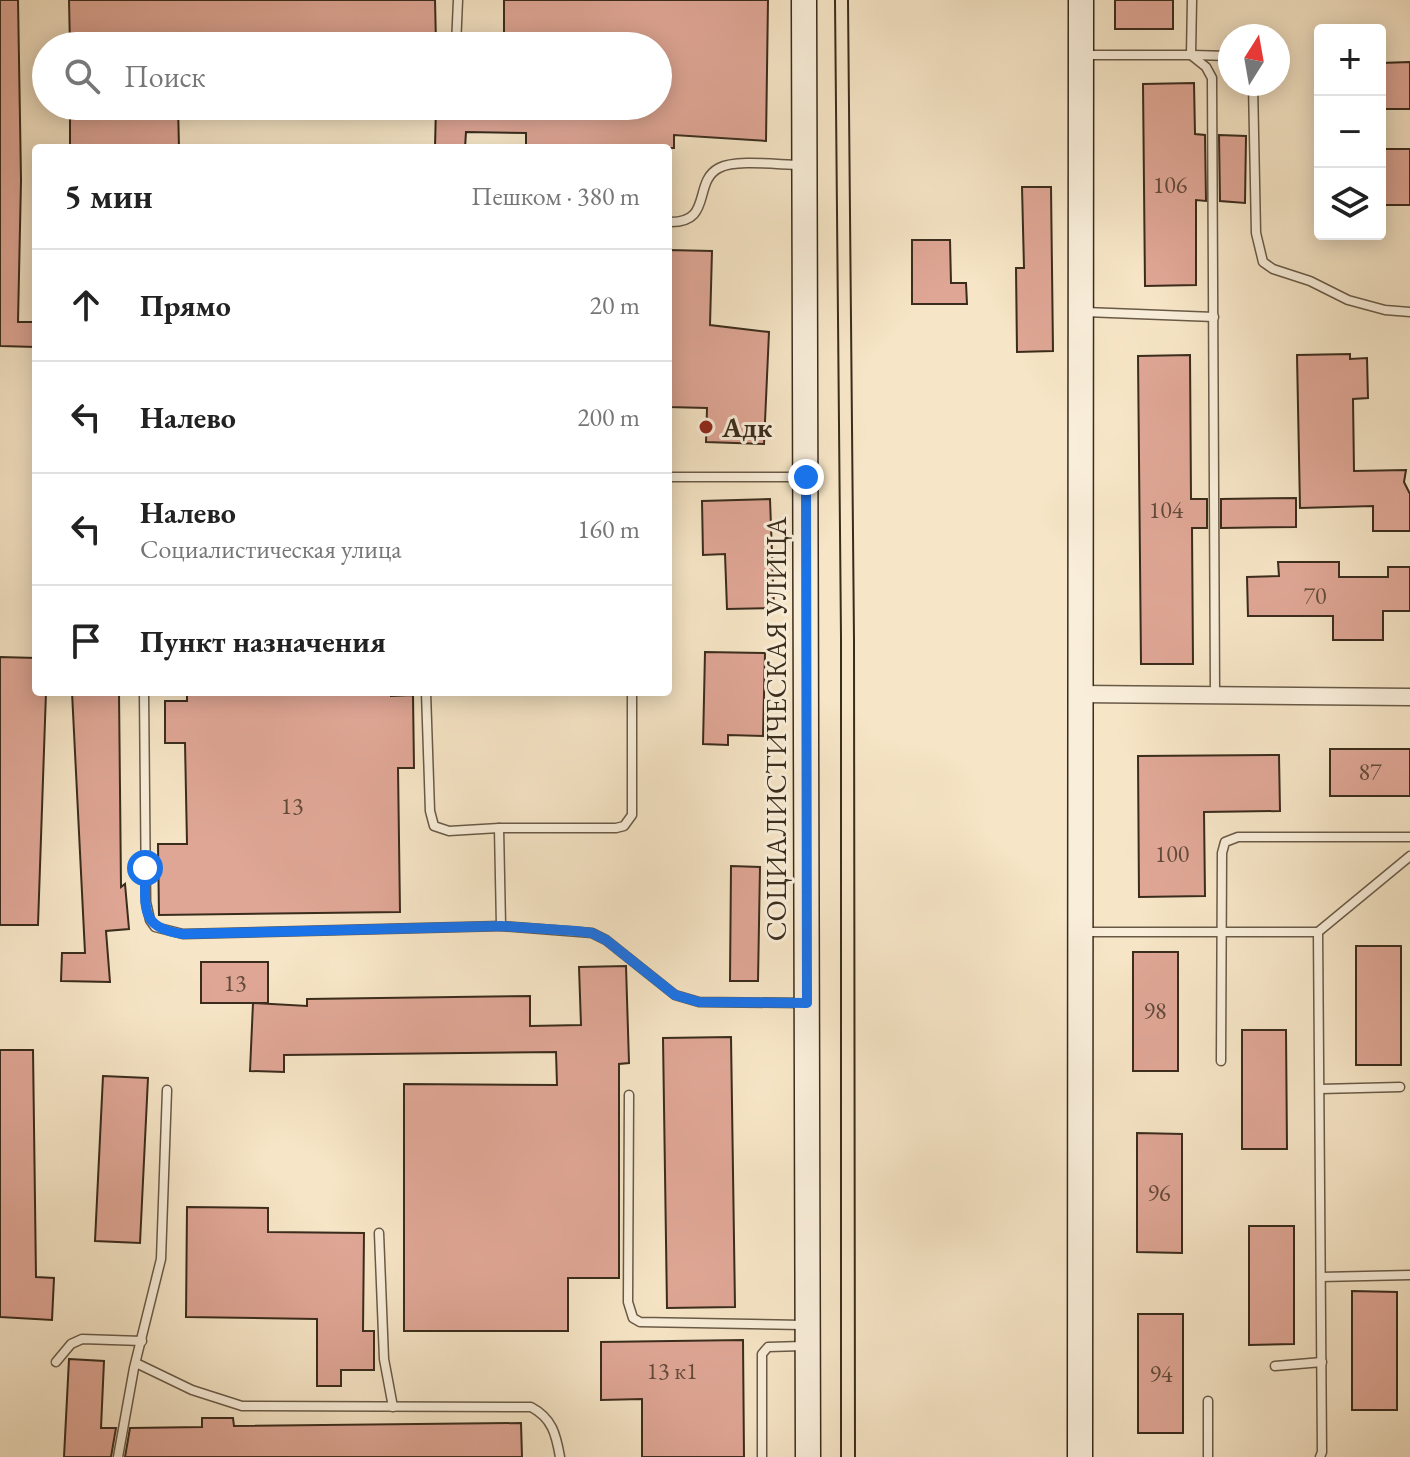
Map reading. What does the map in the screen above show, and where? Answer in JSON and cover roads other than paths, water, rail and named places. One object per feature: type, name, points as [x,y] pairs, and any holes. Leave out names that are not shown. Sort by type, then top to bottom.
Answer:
[{"type":"street","name":"СОЦИАЛИСТИЧЕСКАЯ УЛИЦА","points":[[804,0],[808,1457]]},
{"type":"street","points":[[1080,1457],[1081,0]]},
{"type":"street","points":[[1080,694],[1410,697]]},
{"type":"lane","points":[[457,32],[458,0]]},
{"type":"lane","points":[[1191,55],[1192,0]]},
{"type":"lane","points":[[1081,55],[1218,56]]},
{"type":"lane","points":[[1191,55],[1206,67],[1212,78],[1215,695]]},
{"type":"lane","points":[[1254,96],[1256,233],[1263,262],[1348,300],[1385,310],[1410,312]]},
{"type":"lane","points":[[672,222],[693,216],[699,209],[711,174],[720,167],[805,165]]},
{"type":"lane","points":[[1080,312],[1214,317]]},
{"type":"lane","points":[[672,477],[806,477]]},
{"type":"lane","points":[[144,696],[146,902],[155,927],[183,934],[501,926],[592,933],[606,940],[685,1000],[807,1003]]},
{"type":"lane","points":[[426,696],[430,811],[434,826],[449,831],[616,828],[629,821],[632,815],[632,696]]},
{"type":"lane","points":[[499,828],[501,926]]},
{"type":"lane","points":[[1221,1061],[1222,853],[1225,842],[1231,837],[1410,837]]},
{"type":"lane","points":[[1081,932],[1318,932],[1410,856]]},
{"type":"lane","points":[[1318,932],[1320,1457]]},
{"type":"lane","points":[[1320,1089],[1400,1087]]},
{"type":"lane","points":[[118,1457],[161,1259],[167,1090]]},
{"type":"lane","points":[[629,1095],[628,1302],[633,1318],[640,1322],[808,1336]]},
{"type":"lane","points":[[379,1233],[384,1359],[393,1407]]},
{"type":"lane","points":[[1321,1277],[1410,1275]]},
{"type":"lane","points":[[762,1457],[762,1354],[768,1347],[808,1336]]},
{"type":"lane","points":[[56,1362],[71,1344],[82,1339],[142,1341]]},
{"type":"lane","points":[[1275,1366],[1322,1362]]},
{"type":"lane","points":[[136,1363],[192,1390],[242,1406],[531,1407],[543,1413],[551,1423],[560,1457]]},
{"type":"lane","points":[[1208,1401],[1208,1457]]},
{"type":"tram line","points":[[835,0],[841,637],[841,1457]]},
{"type":"tram line","points":[[848,0],[854,640],[855,1457]]},
{"type":"place","name":"Адк","points":[[706,427]]}]
